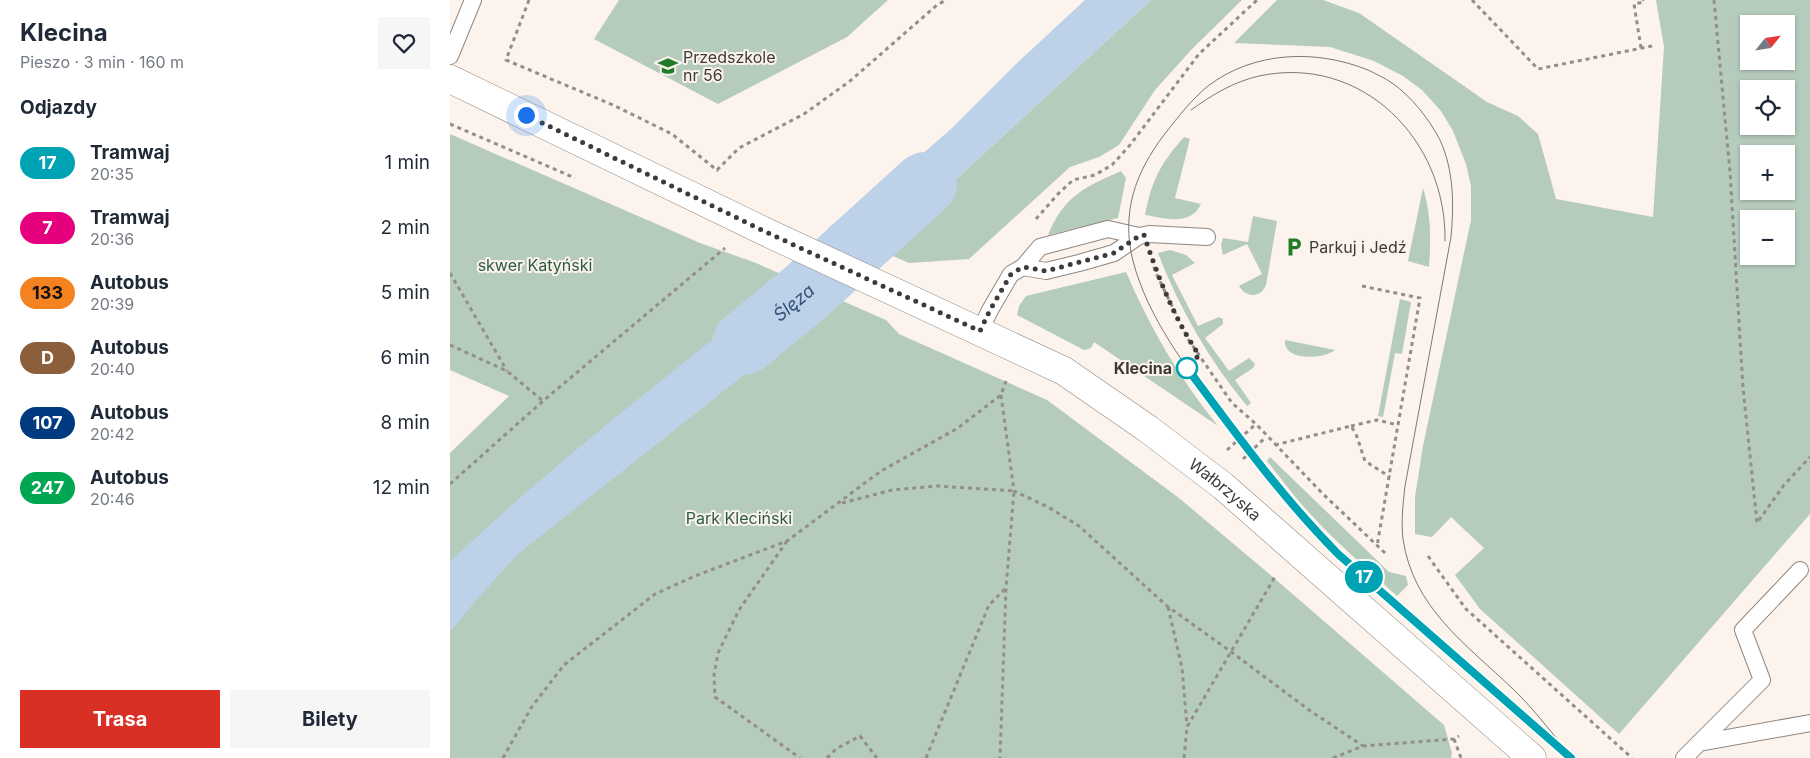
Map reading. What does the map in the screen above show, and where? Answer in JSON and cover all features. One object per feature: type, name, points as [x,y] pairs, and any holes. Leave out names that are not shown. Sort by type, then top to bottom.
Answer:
[{"type":"street","name":"Wałbrzyska","points":[[450,79],[768,233],[1064,371],[1186,457],[1223,486],[1517,753]]},
{"type":"lane","points":[[450,56],[474,0]]},
{"type":"lane","points":[[980,331],[1011,274],[1023,267],[1040,247],[1108,229],[1142,236],[1207,237]]},
{"type":"lane","points":[[1023,267],[1046,271],[1079,263],[1114,253],[1142,236]]},
{"type":"lane","points":[[1684,758],[1762,680],[1743,630],[1800,570]]},
{"type":"lane","points":[[1699,743],[1810,724]]},
{"type":"path","points":[[528,0],[506,60],[613,105],[672,134],[717,170],[739,148],[804,114],[850,81],[937,5],[946,0]]},
{"type":"path","points":[[1034,223],[1037,216],[1073,180],[1096,176],[1112,165],[1130,145],[1199,54],[1256,0]]},
{"type":"path","points":[[1472,0],[1538,69],[1652,46]]},
{"type":"path","points":[[1641,48],[1634,4],[1644,2],[1644,0]]},
{"type":"path","points":[[1714,0],[1730,172],[1743,388],[1757,523],[1784,485],[1810,457]]},
{"type":"path","points":[[1142,236],[1155,271],[1188,339],[1232,403],[1256,424],[1274,445],[1386,554]]},
{"type":"path","points":[[450,484],[543,401],[729,244]]},
{"type":"path","points":[[450,272],[507,371]]},
{"type":"path","points":[[1362,286],[1420,298],[1377,546]]},
{"type":"path","points":[[450,345],[507,371],[543,401]]},
{"type":"path","points":[[1000,758],[1006,588],[1014,491],[1001,395],[1008,374]]},
{"type":"path","points":[[503,758],[531,708],[564,665],[655,594],[694,576],[787,541],[881,472],[958,428],[1001,395]]},
{"type":"path","points":[[1274,445],[1377,420],[1398,425]]},
{"type":"path","points":[[1224,454],[1256,424]]},
{"type":"path","points":[[1351,426],[1356,434],[1365,461],[1390,477]]},
{"type":"path","points":[[1238,466],[1266,436]]},
{"type":"path","points":[[838,504],[892,490],[937,486],[1014,491],[1048,507],[1079,526],[1167,606],[1230,650],[1309,710],[1363,746]]},
{"type":"path","points":[[787,541],[739,610],[718,653],[714,675],[715,697],[800,758]]},
{"type":"path","points":[[1428,556],[1466,609],[1632,758]]},
{"type":"path","points":[[1187,727],[1209,691],[1230,650],[1280,568]]},
{"type":"path","points":[[926,758],[989,605],[1006,588]]},
{"type":"path","points":[[1167,606],[1182,668],[1187,727],[1184,758]]},
{"type":"path","points":[[1333,758],[1363,746],[1454,739],[1464,733]]},
{"type":"path","points":[[827,758],[836,749],[860,736],[876,758]]},
{"type":"path","points":[[1454,739],[1461,758]]},
{"type":"green space","points":[[619,0],[888,0],[847,37],[718,104],[594,39]]},
{"type":"green space","points":[[1151,0],[1242,0],[1192,49],[1155,90],[1119,145],[1099,157],[1070,167],[969,259],[909,263],[879,250]]},
{"type":"green space","points":[[1277,0],[1323,0],[1359,13],[1487,102],[1518,116],[1538,134],[1556,199],[1653,217],[1664,47],[1656,0],[1810,0],[1810,514],[1619,734],[1480,609],[1455,575],[1484,548],[1451,517],[1432,537],[1415,534],[1415,497],[1423,446],[1471,220],[1471,186],[1466,164],[1453,131],[1441,111],[1422,90],[1403,76],[1374,61],[1330,47],[1234,43]]},
{"type":"green space","name":"Park Kleciński","points":[[450,134],[700,243],[756,263],[886,320],[899,334],[1047,400],[1179,498],[1444,725],[1452,753],[1451,758],[450,758],[450,453],[509,396],[450,370]]},
{"type":"green space","points":[[1184,137],[1190,139],[1175,198],[1201,204],[1190,216],[1184,218],[1169,219],[1145,215],[1158,173]]},
{"type":"green space","points":[[1121,171],[1126,178],[1118,218],[1048,235],[1061,211],[1077,194]]},
{"type":"green space","points":[[1423,188],[1428,207],[1430,227],[1429,267],[1408,261]]},
{"type":"green space","points":[[1253,216],[1277,221],[1266,285],[1261,292],[1253,295],[1245,293],[1239,286],[1262,274],[1247,244],[1223,255],[1221,245],[1223,238],[1248,242]]},
{"type":"green space","points":[[1170,250],[1186,255],[1195,263],[1172,275],[1198,326],[1219,317],[1223,319],[1223,324],[1205,338],[1229,371],[1249,358],[1255,364],[1253,368],[1235,380],[1251,403],[1247,406],[1208,352],[1175,294],[1158,253]]},
{"type":"green space","points":[[1126,272],[1145,313],[1167,352],[1191,390],[1218,426],[1094,342],[1091,348],[1084,350],[1017,315],[1019,306],[1026,296]]},
{"type":"green space","points":[[1400,299],[1411,302],[1402,354],[1395,353],[1383,417],[1378,416]]},
{"type":"green space","points":[[1285,340],[1335,350],[1314,357],[1305,357],[1290,352],[1286,347]]},
{"type":"green space","points":[[1270,457],[1389,572],[1406,576],[1408,585],[1397,596],[1309,513],[1267,461]]},
{"type":"water","points":[[1085,0],[1151,0],[879,250],[828,228],[841,218],[856,212],[952,128],[1016,64]]},
{"type":"water","points":[[786,276],[834,297],[739,379],[518,554],[450,632],[450,562],[489,525],[570,455],[779,286]]},
{"type":"waterway","name":"Ślęza","points":[[744,343],[806,292],[925,184]]},
{"type":"tram line","points":[[1571,758],[1338,554],[1292,503],[1235,432],[1182,360],[1158,322],[1148,302],[1133,261],[1129,226],[1133,194],[1145,164],[1164,135],[1202,91],[1226,74],[1265,60],[1286,57],[1328,59],[1348,63],[1368,70],[1389,81],[1399,89],[1419,109],[1431,124],[1440,140],[1445,152],[1452,188],[1451,237],[1405,486],[1402,520],[1403,539],[1409,563],[1418,585],[1430,605],[1444,623],[1521,697],[1573,758]]},
{"type":"tram line","points":[[1191,110],[1223,90],[1259,76],[1297,73],[1332,78],[1364,92],[1391,112],[1414,139],[1431,170],[1442,204],[1445,241]]},
{"type":"tram line","name":"17","points":[[1187,368],[1250,453],[1308,524],[1338,554],[1571,758]]},
{"type":"place","name":"Przedszkole nr 56","points":[[668,66]]},
{"type":"place","name":"Parkuj i Jedź","points":[[1294,247]]},
{"type":"place","name":"Klecina","points":[[1187,368]]},
{"type":"route","points":[[526,115],[768,233],[980,331],[1011,274],[1023,267],[1046,271],[1114,253],[1139,236],[1144,235],[1155,271],[1188,339],[1199,355],[1187,368]]},
{"type":"park label","name":"skwer Katyński","points":[[535,265]]}]
